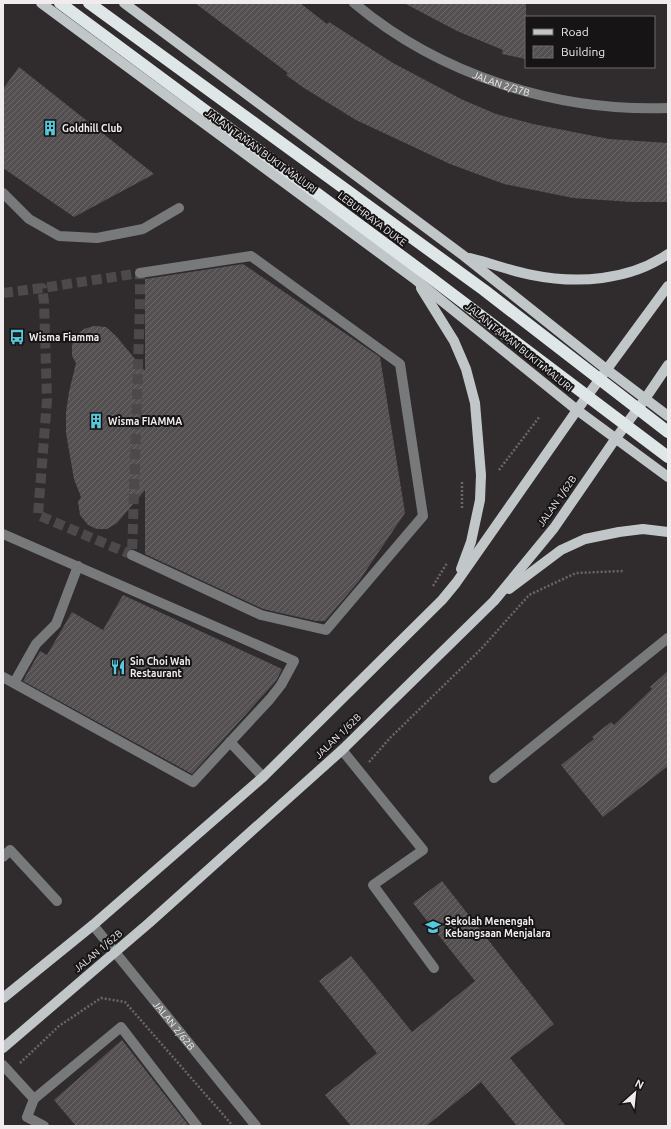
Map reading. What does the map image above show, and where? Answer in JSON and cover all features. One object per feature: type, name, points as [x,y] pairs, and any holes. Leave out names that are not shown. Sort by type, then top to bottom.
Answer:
[{"type":"highway","name":"LEBUHRAYA DUKE","points":[[60,3],[424,273],[668,458]]},
{"type":"highway","name":"LEBUHRAYA DUKE","points":[[89,3],[484,290],[668,432]]},
{"type":"main road","name":"JALAN TAMAN BUKIT MALURI","points":[[41,3],[416,280],[577,410],[668,478]]},
{"type":"main road","points":[[124,3],[464,256],[606,369],[668,416]]},
{"type":"main road","points":[[464,256],[531,275],[565,280],[599,278],[630,273],[656,262],[668,254]]},
{"type":"main road","points":[[416,280],[454,341],[466,369],[475,403],[481,475],[480,500],[471,542],[456,582]]},
{"type":"main road","points":[[3,998],[93,924],[263,777],[442,600],[606,369],[668,286]]},
{"type":"main road","name":"JALAN 1/62B","points":[[3,1048],[116,952],[342,750],[494,600],[554,528],[668,365]]},
{"type":"main road","points":[[494,600],[561,550],[585,539],[619,532],[643,530],[668,532]]},
{"type":"street","name":"JALAN 2/37B","points":[[354,3],[372,18],[422,50],[471,72],[522,90],[575,103],[619,108],[668,108]]},
{"type":"street","points":[[3,193],[29,220],[59,236],[97,238],[143,229],[179,208]]},
{"type":"street","points":[[132,555],[261,615],[326,630],[423,516],[400,364],[251,256],[140,273]]},
{"type":"street","points":[[3,534],[294,661],[281,685],[193,782],[3,677]]},
{"type":"street","points":[[14,683],[36,644],[56,624],[78,566]]},
{"type":"street","points":[[494,778],[668,638]]},
{"type":"street","points":[[230,742],[263,777]]},
{"type":"street","points":[[342,750],[423,850],[373,885],[434,968]]},
{"type":"street","points":[[3,856],[10,850],[57,902]]},
{"type":"street","name":"JALAN 2/62B","points":[[93,924],[256,1126]]},
{"type":"street","points":[[44,1126],[27,1117],[34,1099],[121,1027],[197,1126]]},
{"type":"street","points":[[3,1065],[34,1099]]},
{"type":"path","points":[[499,470],[540,416]]},
{"type":"path","points":[[462,480],[462,510]]},
{"type":"path","points":[[432,587],[451,556]]},
{"type":"path","points":[[360,773],[390,738],[482,648],[529,595],[576,573],[623,571]]},
{"type":"building","points":[[195,3],[300,3],[327,24],[329,22],[393,63],[461,99],[496,114],[533,124],[609,139],[668,143],[668,202],[632,202],[573,198],[504,184],[450,164],[356,120],[304,88],[286,75],[288,73]]},
{"type":"building","points":[[404,3],[526,3],[525,59],[502,54],[503,50],[457,31]]},
{"type":"building","name":"Goldhill Club","points":[[19,67],[154,174],[74,217],[3,168],[3,89]]},
{"type":"building","points":[[243,264],[380,357],[405,513],[359,581],[325,621],[316,621],[263,609],[145,554],[145,490],[117,523],[107,529],[97,529],[88,525],[80,515],[78,502],[81,497],[74,479],[66,433],[66,412],[76,363],[72,356],[72,345],[75,336],[84,329],[94,326],[106,327],[116,336],[145,371],[145,279]]},
{"type":"building","points":[[123,595],[282,669],[276,681],[192,774],[23,681],[40,651],[47,655],[72,612],[103,630]]},
{"type":"building","points":[[668,671],[668,766],[603,817],[561,765],[594,739],[592,737],[611,722],[614,725],[652,689],[650,687]]},
{"type":"building","points":[[442,881],[554,1024],[510,1058],[566,1126],[517,1126],[481,1082],[426,1126],[351,1126],[325,1095],[377,1053],[319,981],[351,956],[412,1032],[475,981],[413,903]]},
{"type":"building","points":[[122,1040],[189,1126],[76,1126],[54,1100]]},
{"type":"tunnel","points":[[3,293],[42,288],[44,302],[47,400],[38,515],[132,555],[140,273],[42,288]]},
{"type":"place","name":"Goldhill Club","points":[[50,128]]},
{"type":"place","name":"Wisma Fiamma","points":[[17,337]]},
{"type":"place","name":"Wisma FIAMMA","points":[[96,421]]},
{"type":"place","name":"Sin Choi Wah Restaurant","points":[[118,667]]},
{"type":"place","name":"Sekolah Menengah Kebangsaan Menjalara","points":[[433,927]]}]
